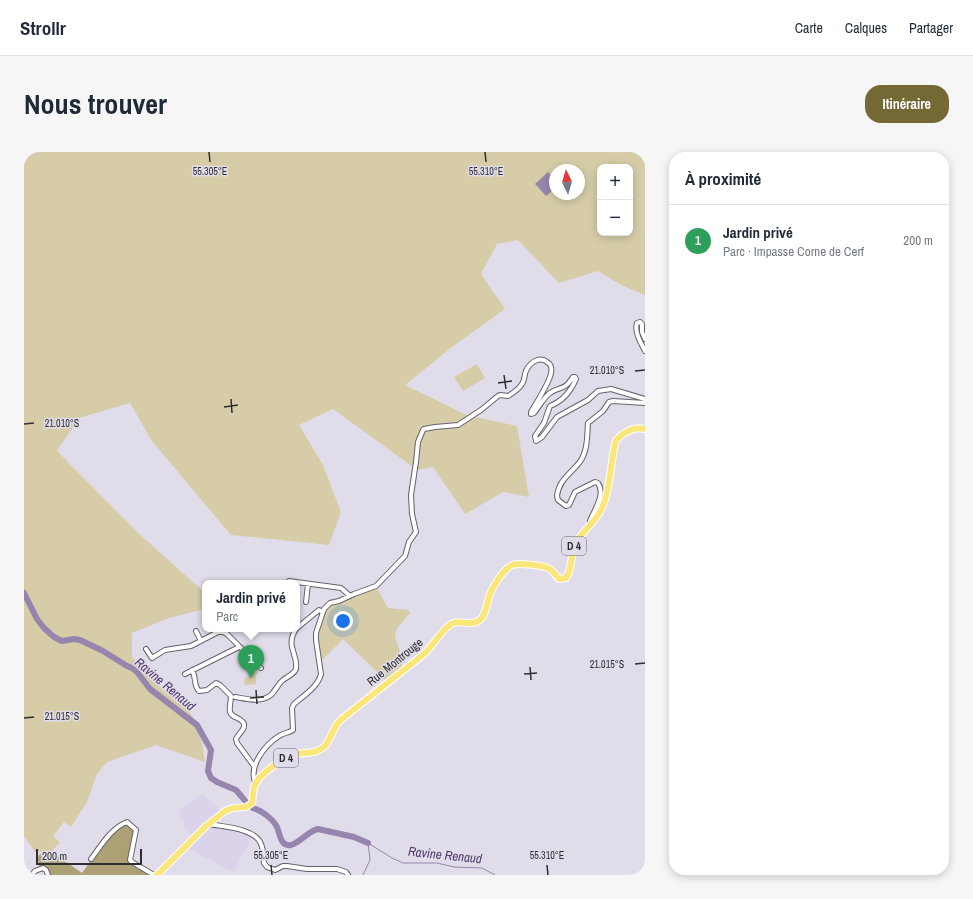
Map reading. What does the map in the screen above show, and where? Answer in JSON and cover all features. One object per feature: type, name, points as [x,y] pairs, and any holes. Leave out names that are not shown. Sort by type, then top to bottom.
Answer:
[{"type":"main road","name":"Rue Montrouge","points":[[157,875],[209,824],[225,811],[232,808],[246,807],[252,803],[253,791],[256,784],[259,778],[267,771],[294,754],[315,752],[326,745],[337,724],[424,654],[447,627],[457,622],[474,623],[482,618],[493,588],[505,570],[510,566],[518,564],[544,566],[551,570],[559,579],[566,578],[570,569],[574,547],[598,517],[605,500],[616,440],[632,429],[645,429]]},
{"type":"street","points":[[645,339],[642,332],[642,324],[640,322],[636,325],[637,333],[645,351]]},
{"type":"street","points":[[256,784],[253,772],[254,766],[269,744],[281,734],[293,730],[292,708],[294,704],[316,684],[320,678],[316,633],[326,606],[376,586],[405,556],[409,542],[416,532],[412,514],[411,495],[418,442],[424,429],[458,425],[481,410],[498,396],[508,396],[512,394],[523,383],[526,369],[537,359],[543,359],[548,362],[551,366],[551,373],[550,379],[531,414],[534,413],[546,397],[552,392],[567,386],[573,377],[576,379],[566,396],[556,404],[550,406],[544,423],[535,436],[536,441],[542,437],[557,417],[588,400],[598,391],[611,389],[645,399]]},
{"type":"street","points":[[592,523],[590,521],[599,503],[600,488],[598,483],[595,482],[575,492],[569,505],[566,506],[558,500],[557,496],[561,483],[583,456],[587,440],[588,423],[603,411],[606,405],[612,401],[645,403]]},
{"type":"street","points":[[300,583],[341,588],[350,596]]},
{"type":"street","points":[[306,602],[308,584]]},
{"type":"street","points":[[300,625],[319,610],[323,612]]},
{"type":"street","points":[[300,624],[304,622]]},
{"type":"street","points":[[196,631],[201,641]]},
{"type":"street","points":[[146,649],[152,658],[165,650],[184,648],[218,632],[223,632],[227,634],[238,647],[261,668]]},
{"type":"street","points":[[235,697],[251,700],[263,699],[271,694],[295,671],[296,666],[292,642],[294,632]]},
{"type":"street","points":[[185,674],[238,647]]},
{"type":"street","points":[[192,670],[196,677],[195,683],[199,691],[207,690],[216,683],[231,696],[231,714],[244,724],[244,729],[236,739],[237,743],[254,766]]},
{"type":"street","points":[[91,859],[113,832],[122,824],[127,822],[136,830],[130,860],[154,875]]},
{"type":"street","points":[[209,824],[227,826],[253,835],[260,842],[264,852],[264,863],[270,869],[274,870],[283,866],[307,869],[337,869],[346,872],[348,875]]},
{"type":"street","points":[[32,875],[35,870],[39,868],[46,870],[48,875]]},
{"type":"shaded area","points":[[24,152],[645,152],[645,295],[621,285],[598,271],[559,283],[518,240],[497,244],[481,274],[505,309],[452,347],[405,385],[466,415],[517,426],[529,497],[503,492],[465,514],[433,467],[417,470],[333,409],[299,425],[323,465],[341,512],[329,545],[231,535],[151,440],[130,403],[79,418],[57,451],[137,532],[202,590],[202,610],[169,618],[132,633],[132,657],[166,693],[184,704],[194,719],[202,743],[205,762],[156,745],[107,762],[97,774],[87,802],[71,827],[64,822],[53,836],[60,842],[51,852],[35,852],[24,836]]},
{"type":"shaded area","points":[[548,172],[549,173],[549,193],[546,196],[535,184]]},
{"type":"shaded area","points":[[477,364],[485,378],[463,391],[454,377]]},
{"type":"shaded area","points":[[377,588],[388,608],[408,610],[410,613],[399,626],[395,637],[400,651],[403,671],[388,683],[343,639],[320,662],[316,640],[326,606]]},
{"type":"shaded area","points":[[257,671],[256,684],[245,685],[244,679]]},
{"type":"shaded area","points":[[203,793],[220,811],[193,836],[184,826],[184,821],[180,817],[180,810]]},
{"type":"shaded area","points":[[127,822],[136,830],[130,860],[154,875],[48,875],[46,870],[39,868],[39,855],[45,852],[53,853],[82,873],[113,832]]},
{"type":"shaded area","points":[[210,827],[225,829],[252,837],[233,872],[189,849]]},
{"type":"waterway","name":"Ravine Renaud","points":[[24,593],[37,619],[54,637],[62,641],[74,639],[80,640],[103,651],[132,668],[150,689],[197,725],[211,750],[208,771],[211,778],[236,790],[246,802]]},
{"type":"waterway","name":"Ravine Renaud","points":[[253,808],[263,813],[273,821],[277,827],[281,839],[287,845],[295,844],[314,830],[318,829],[354,837],[368,843]]},
{"type":"waterway","name":"Ravine Renaud","points":[[368,843],[403,863],[437,863],[454,867],[482,868],[495,875]]},
{"type":"waterway","points":[[363,875],[370,860],[368,843]]},
{"type":"place","name":"Jardin privé","points":[[251,678]]}]
